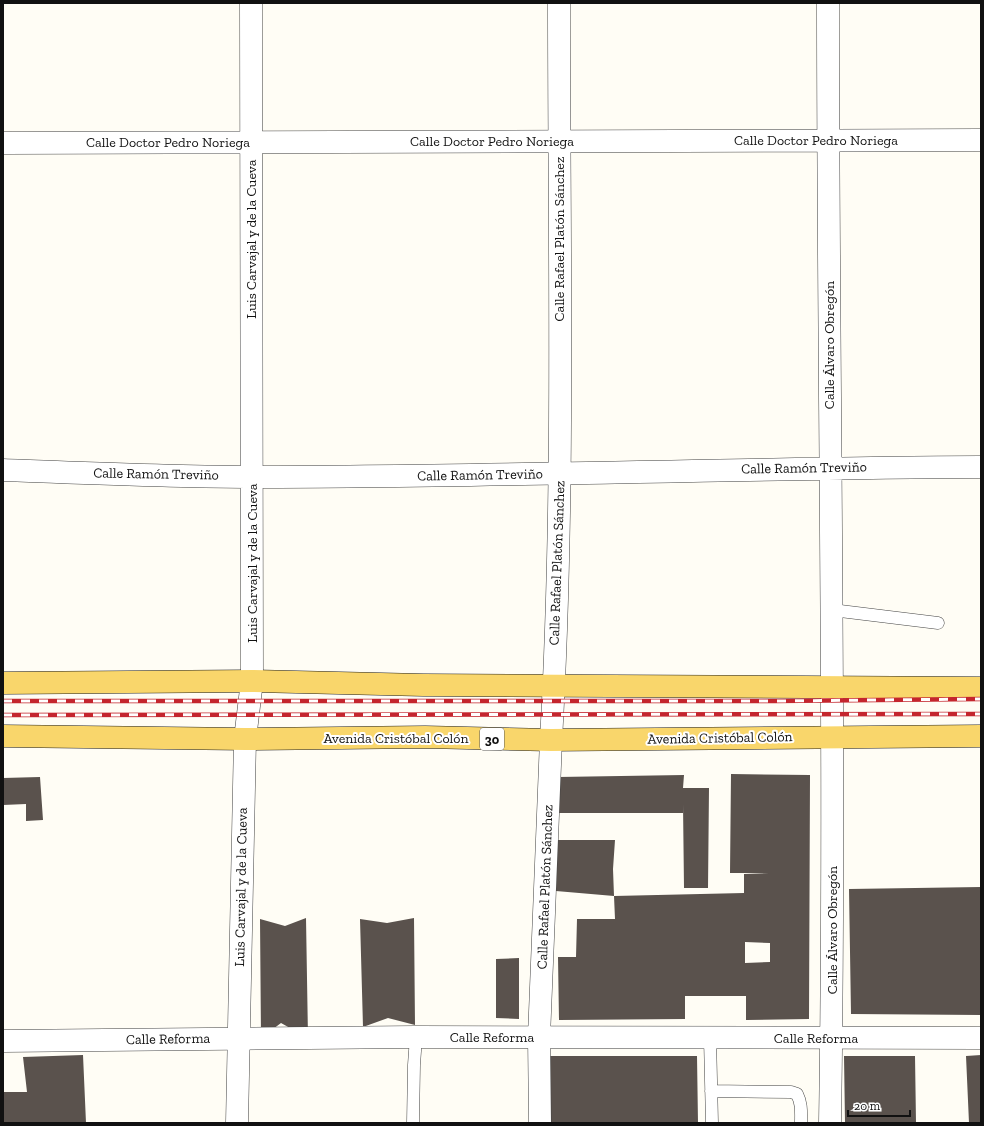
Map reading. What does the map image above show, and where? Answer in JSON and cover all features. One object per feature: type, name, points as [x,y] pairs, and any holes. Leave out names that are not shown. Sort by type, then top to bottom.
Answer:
[{"type":"main road","points":[[3,684],[252,681],[833,688],[981,688]]},
{"type":"main road","name":"Avenida Cristóbal Colón","points":[[3,736],[245,739],[425,737],[551,740],[981,736]]},
{"type":"street","name":"Luis Carvajal y de la Cueva","points":[[237,1123],[245,739],[252,681],[251,3]]},
{"type":"street","name":"Calle Rafael Platón Sánchez","points":[[540,1123],[539,1037],[554,685],[560,474],[559,3]]},
{"type":"street","name":"Calle Álvaro Obregón","points":[[828,3],[829,467],[833,688],[830,1123]]},
{"type":"street","name":"Calle Doctor Pedro Noriega","points":[[3,143],[981,140]]},
{"type":"street","name":"Calle Ramón Treviño","points":[[3,470],[252,477],[560,474],[829,467],[981,466]]},
{"type":"street","name":"Calle Reforma","points":[[3,1042],[416,1037],[831,1039],[981,1038]]},
{"type":"lane","points":[[832,610],[938,623]]},
{"type":"lane","points":[[413,1123],[416,1037]]},
{"type":"lane","points":[[710,1038],[712,1123]]},
{"type":"lane","points":[[711,1091],[791,1092],[797,1094],[802,1105],[801,1123]]},
{"type":"building","points":[[731,774],[810,775],[809,1019],[746,1020],[746,996],[685,996],[685,1019],[559,1020],[558,957],[576,957],[577,919],[615,919],[614,896],[744,893],[744,874],[769,873],[730,873]],"holes":[[[745,942],[770,943],[770,962],[745,963]]]},
{"type":"building","points":[[684,775],[683,788],[709,788],[708,888],[684,888],[683,804],[683,813],[558,813],[558,777]]},
{"type":"building","points":[[40,777],[43,820],[26,821],[26,804],[3,805],[3,778]]},
{"type":"building","points":[[557,840],[615,840],[613,869],[614,896],[556,891]]},
{"type":"building","points":[[981,887],[981,1015],[851,1014],[849,889]]},
{"type":"building","points":[[306,918],[308,1038],[281,1023],[261,1038],[260,919],[285,926]]},
{"type":"building","points":[[414,918],[415,1025],[388,1018],[363,1027],[360,919],[387,923]]},
{"type":"building","points":[[519,958],[519,1019],[496,1018],[496,959]]},
{"type":"building","points":[[83,1055],[86,1123],[3,1123],[3,1092],[27,1092],[23,1057]]},
{"type":"building","points":[[981,1055],[981,1123],[969,1123],[966,1056]]},
{"type":"building","points":[[547,1056],[697,1056],[698,1123],[549,1123]]},
{"type":"building","points":[[844,1056],[915,1056],[916,1123],[845,1123]]},
{"type":"railway","points":[[3,701],[775,701],[981,699]]},
{"type":"railway","points":[[3,715],[981,714]]}]
